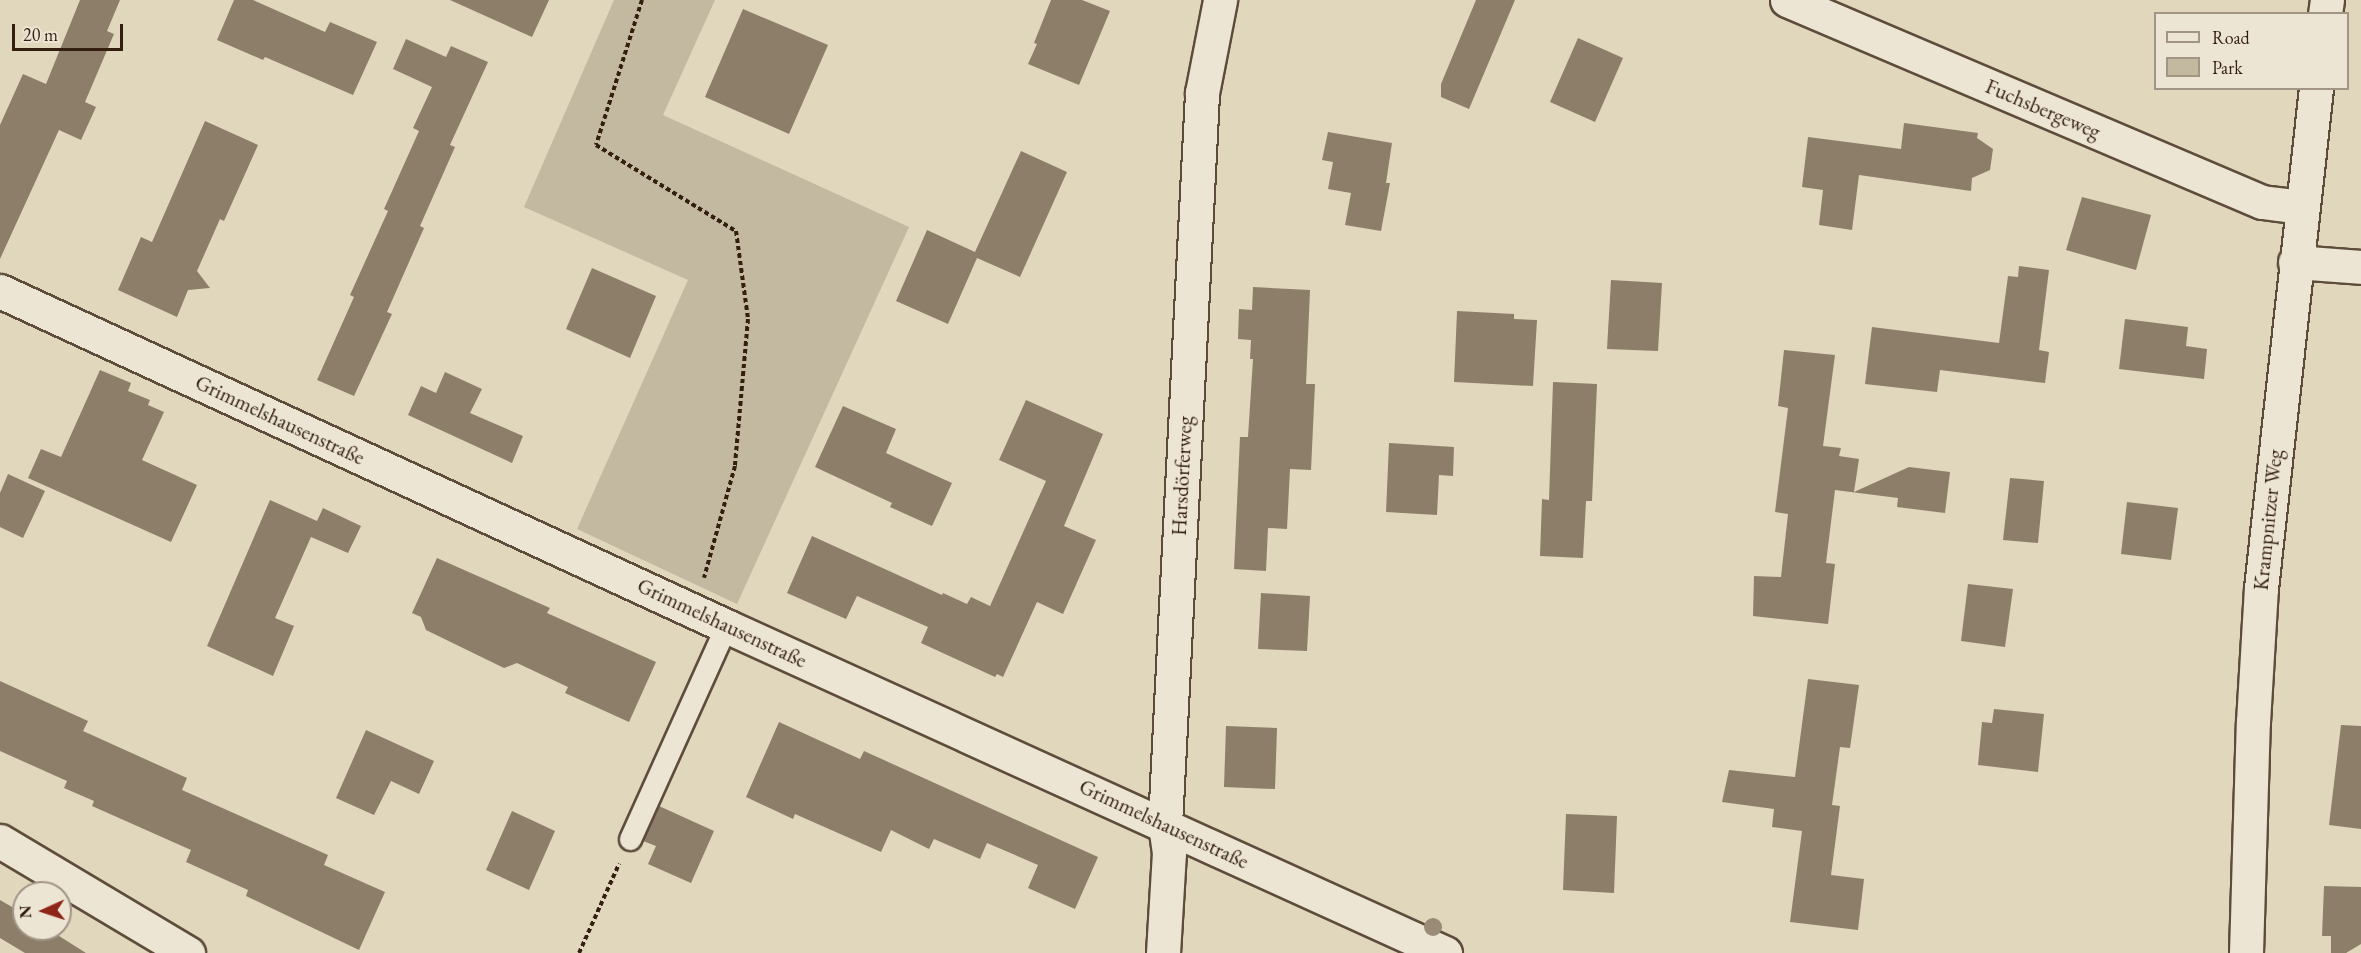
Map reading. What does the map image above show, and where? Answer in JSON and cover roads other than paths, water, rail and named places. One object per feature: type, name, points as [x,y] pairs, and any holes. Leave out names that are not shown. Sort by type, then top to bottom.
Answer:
[{"type":"street","name":"Harsdörferweg","points":[[1163,953],[1168,853],[1165,824],[1202,93],[1220,0]]},
{"type":"street","name":"Fuchsbergeweg","points":[[1787,0],[2262,202],[2302,207]]},
{"type":"street","name":"Krampnitzer Weg","points":[[2246,953],[2253,722],[2261,588],[2295,262],[2316,90]]},
{"type":"street","points":[[2295,262],[2361,267]]},
{"type":"street","name":"Grimmelshausenstraße","points":[[0,291],[726,626],[1445,953]]},
{"type":"street","points":[[0,841],[188,953]]},
{"type":"lane","points":[[630,839],[726,626]]}]
